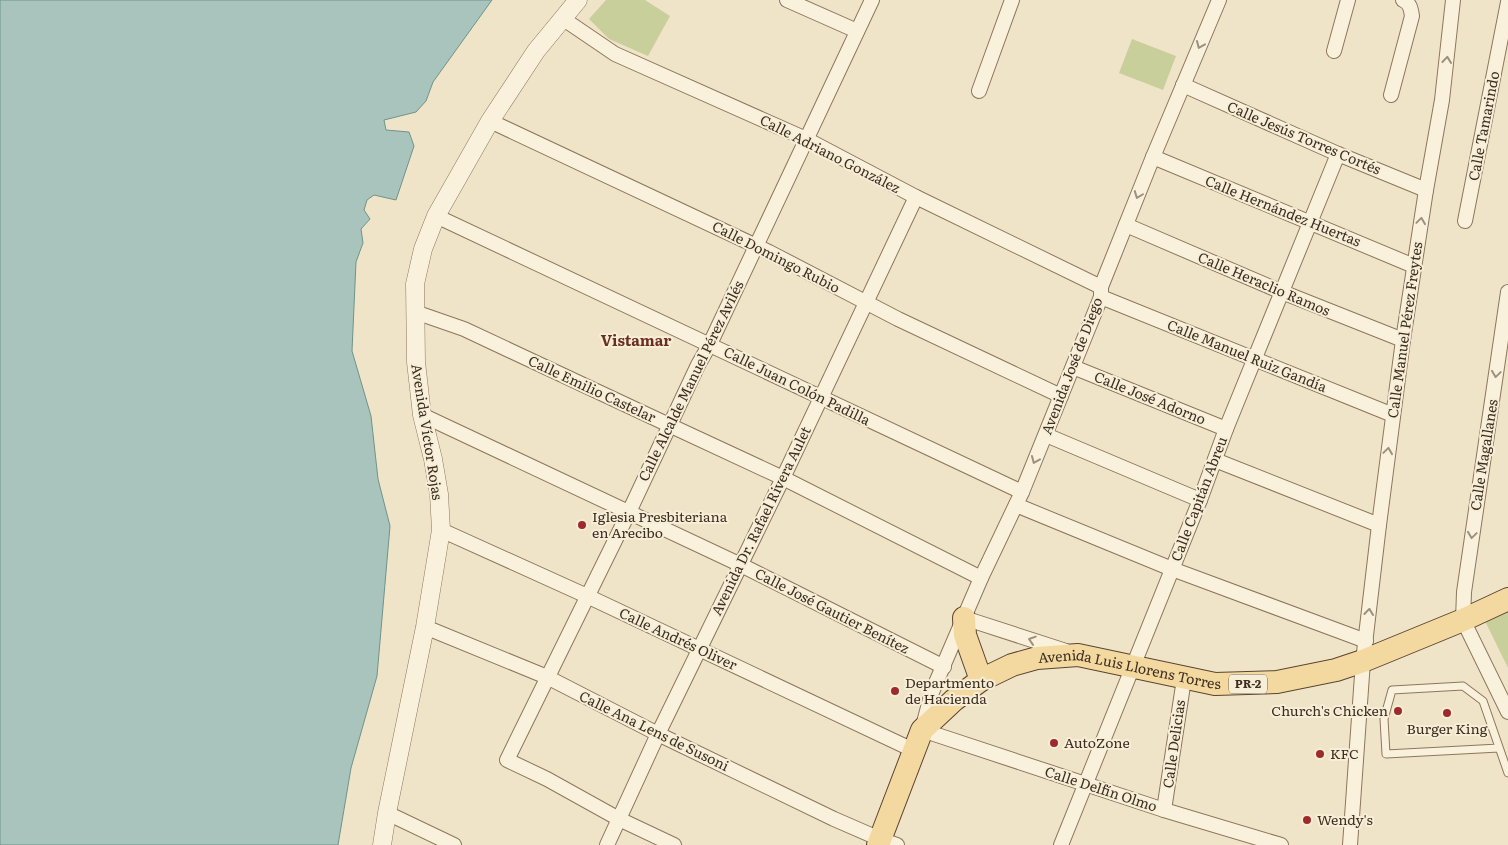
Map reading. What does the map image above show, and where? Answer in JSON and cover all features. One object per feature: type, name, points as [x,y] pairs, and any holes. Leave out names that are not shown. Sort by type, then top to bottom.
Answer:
[{"type":"main road","name":"Avenida Luis Llorens Torres","points":[[981,680],[1012,665],[1037,658],[1078,655],[1215,684],[1277,682],[1336,670],[1364,651],[1463,620],[1508,599]]},
{"type":"main road","points":[[964,618],[964,635],[981,680]]},
{"type":"main road","name":"Avenida José de Diego","points":[[885,843],[913,750],[922,730],[954,700],[981,680]]},
{"type":"street","name":"Avenida Víctor Rojas","points":[[382,845],[425,628],[440,530],[439,494],[422,415],[416,362],[415,284],[422,249],[436,216],[490,121],[536,51],[578,0]]},
{"type":"street","points":[[788,0],[857,31]]},
{"type":"street","name":"Calle Alcalde Manuel Pérez Avilés","points":[[619,819],[507,760],[629,512],[698,364],[710,344],[872,0]]},
{"type":"street","points":[[979,91],[1012,0]]},
{"type":"street","name":"Avenida José de Diego","points":[[922,730],[932,692],[1046,435],[1152,157],[1219,0]]},
{"type":"street","points":[[1334,51],[1348,0]]},
{"type":"street","points":[[1391,95],[1412,16],[1411,7],[1403,0]]},
{"type":"street","name":"Calle Manuel Pérez Freytes","points":[[1350,845],[1364,651],[1379,525],[1403,340],[1442,100],[1453,0]]},
{"type":"street","name":"Calle Tamarindo","points":[[1465,221],[1508,2]]},
{"type":"street","name":"Calle Adriano González","points":[[562,18],[615,54],[806,139],[1101,292]]},
{"type":"street","name":"Calle Jesús Torres Cortés","points":[[1183,85],[1338,154],[1426,190]]},
{"type":"street","name":"Calle Domingo Rubio","points":[[490,121],[756,246],[866,303],[1061,396]]},
{"type":"street","name":"Calle Capitán Abreu","points":[[1061,845],[1338,154]]},
{"type":"street","name":"Calle Hernández Huertas","points":[[1152,157],[1414,266]]},
{"type":"street","name":"Avenida Dr. Rafael Rivera Aulet","points":[[607,845],[658,734],[741,565],[916,197]]},
{"type":"street","name":"Calle Juan Colón Padilla","points":[[436,216],[1022,492]]},
{"type":"street","name":"Calle Heraclio Ramos","points":[[1126,225],[1282,292],[1403,340]]},
{"type":"street","name":"Calle Manuel Ruiz Gandía","points":[[1101,292],[1256,359],[1393,415]]},
{"type":"street","name":"Calle Magallanes","points":[[1463,620],[1466,583],[1508,292]]},
{"type":"street","name":"Calle Emilio Castelar","points":[[415,312],[464,329],[782,478],[981,578]]},
{"type":"street","name":"Calle José Adorno","points":[[1073,367],[1226,430]]},
{"type":"street","name":"Calle José Gautier Benítez","points":[[422,415],[741,565],[944,667]]},
{"type":"street","points":[[1046,435],[1200,500]]},
{"type":"street","points":[[1214,460],[1379,525]]},
{"type":"street","points":[[1016,505],[1172,568],[1364,651]]},
{"type":"street","name":"Calle Andrés Oliver","points":[[440,530],[587,596],[913,750]]},
{"type":"street","points":[[964,618],[1078,655]]},
{"type":"street","points":[[1463,620],[1508,712]]},
{"type":"street","name":"Calle Ana Lens de Susoni","points":[[425,628],[547,677],[658,734],[885,843]]},
{"type":"street","name":"Calle Delicias","points":[[1164,810],[1184,678]]},
{"type":"street","name":"Calle Delfín Olmo","points":[[922,730],[1164,810],[1280,845]]},
{"type":"street","points":[[387,813],[454,845]]},
{"type":"street","points":[[619,819],[674,845]]},
{"type":"lane","points":[[1499,748],[1386,754],[1384,719],[1392,690],[1463,686],[1483,701],[1508,773]]},
{"type":"green space","points":[[606,0],[645,0],[670,16],[648,56],[609,39],[589,19]]},
{"type":"green space","points":[[1132,39],[1176,56],[1163,90],[1119,73]]},
{"type":"green space","points":[[1508,607],[1508,668],[1484,619]]},
{"type":"water","points":[[0,0],[492,0],[433,82],[426,101],[416,112],[384,120],[386,130],[409,132],[414,146],[396,200],[374,195],[367,200],[364,210],[370,219],[361,229],[363,243],[356,262],[352,351],[371,416],[378,479],[390,526],[377,676],[351,768],[338,845],[0,845]]},
{"type":"place","name":"Iglesia Presbiteriana en Arecibo","points":[[582,525]]},
{"type":"place","name":"Departmento de Hacienda","points":[[895,691]]},
{"type":"place","name":"Church's Chicken","points":[[1398,711]]},
{"type":"place","name":"Burger King","points":[[1447,713]]},
{"type":"place","name":"AutoZone","points":[[1054,743]]},
{"type":"place","name":"KFC","points":[[1320,754]]},
{"type":"place","name":"Wendy's","points":[[1307,820]]},
{"type":"district","name":"Vistamar","points":[[636,341]]}]
